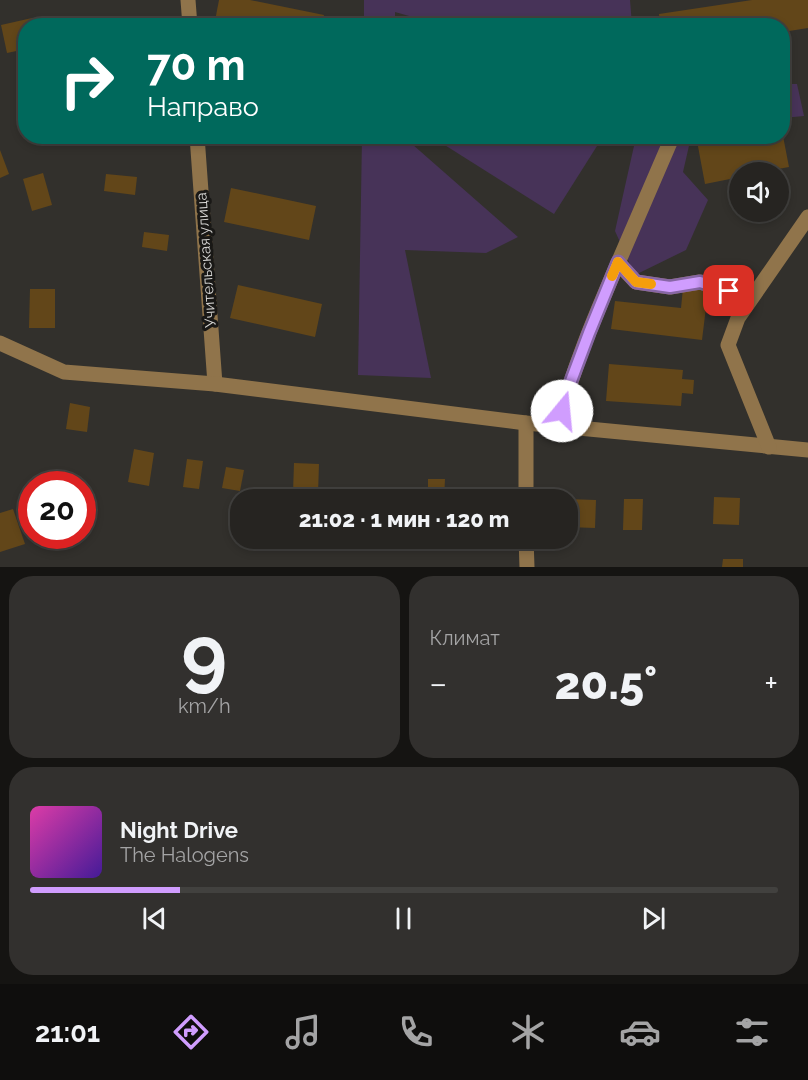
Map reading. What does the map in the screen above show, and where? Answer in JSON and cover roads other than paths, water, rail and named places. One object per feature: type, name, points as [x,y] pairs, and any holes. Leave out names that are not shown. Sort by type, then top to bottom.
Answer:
[{"type":"street","points":[[188,0],[189,18]]},
{"type":"street","name":"Учительская улица","points":[[198,144],[215,384]]},
{"type":"street","points":[[558,426],[565,397],[589,333],[669,144]]},
{"type":"street","points":[[769,447],[728,345],[738,318],[748,302],[808,217]]},
{"type":"street","points":[[618,262],[636,282],[670,287],[700,282],[729,291],[748,302]]},
{"type":"street","points":[[0,343],[64,372],[215,384],[526,423],[808,450]]},
{"type":"street","points":[[526,423],[526,489]]},
{"type":"street","points":[[526,549],[527,567]]}]
